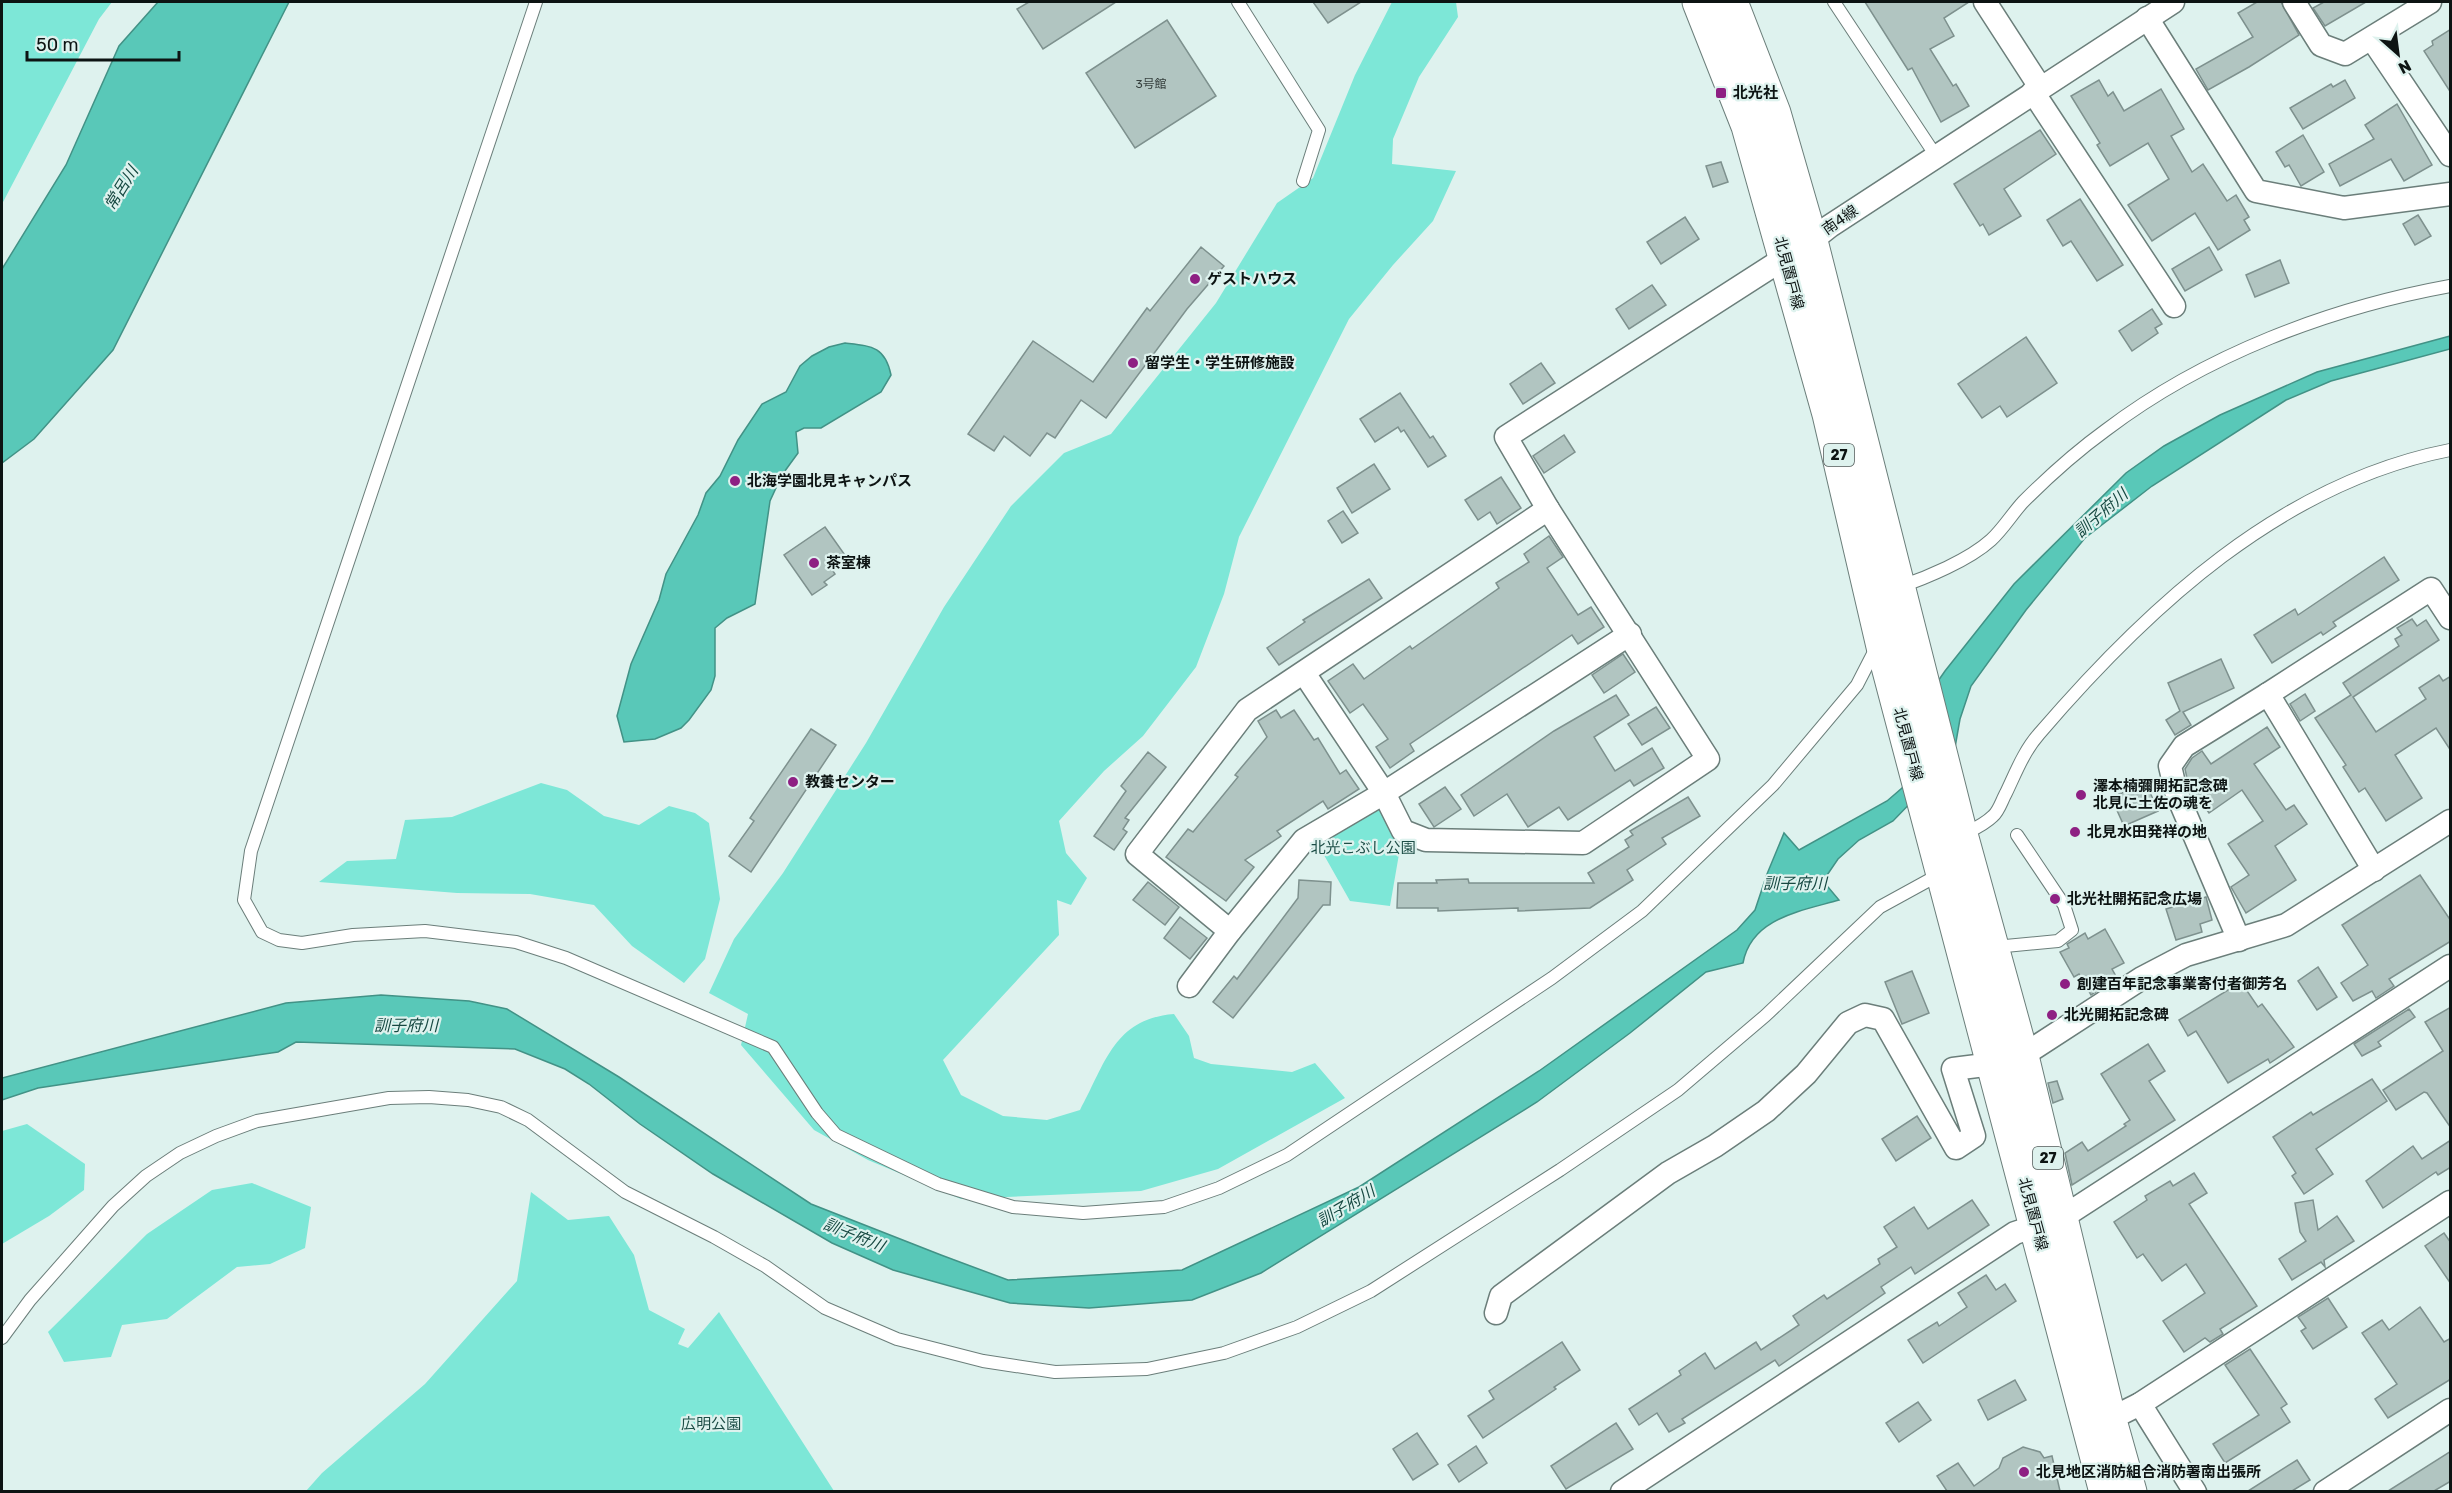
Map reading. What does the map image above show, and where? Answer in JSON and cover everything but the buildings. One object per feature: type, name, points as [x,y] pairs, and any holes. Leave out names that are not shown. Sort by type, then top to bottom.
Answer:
[{"type":"main road","name":"北見置戸線","points":[[1699,2],[1798,249],[1898,588],[1892,640]]},
{"type":"main road","name":"北見置戸線","points":[[1731,2],[1774,113],[1829,414],[1950,848],[2050,1221],[2099,1419],[2106,1491]]},
{"type":"main road","name":"北見置戸線","points":[[2099,1419],[2130,1491]]},
{"type":"street","points":[[1985,2],[2036,90],[2174,306]]},
{"type":"street","name":"南4線","points":[[1548,509],[1506,438],[2173,2]]},
{"type":"street","points":[[2294,2],[2322,45],[2345,54],[2430,2]]},
{"type":"street","points":[[2147,18],[2256,191],[2344,208],[2451,194]]},
{"type":"street","points":[[2372,39],[2451,156]]},
{"type":"street","points":[[1230,931],[1137,854],[1247,710],[1548,509],[1708,759],[1583,843],[1425,840],[1403,831],[1384,794],[1304,673]]},
{"type":"street","points":[[2239,940],[2176,792],[2170,766],[2184,746],[2431,589],[2451,618]]},
{"type":"street","points":[[1189,986],[1230,931],[1304,840],[1384,794],[1630,634]]},
{"type":"street","points":[[2268,694],[2374,870]]},
{"type":"street","points":[[1496,1313],[1501,1296],[1668,1173],[1715,1146],[1766,1111],[1806,1074],[1848,1023],[1865,1015],[1883,1019],[1956,1148],[1974,1136],[1953,1069],[2008,1060],[2142,978],[2186,955],[2286,926],[2451,821]]},
{"type":"street","points":[[1622,1491],[2015,1233],[2050,1221],[2451,966]]},
{"type":"street","points":[[2099,1419],[2140,1404],[2451,1202]]},
{"type":"street","points":[[2140,1404],[2195,1491]]},
{"type":"street","points":[[2325,1491],[2451,1410]]},
{"type":"lane","points":[[536,2],[250,851],[244,900],[262,932],[279,940],[302,943],[353,935],[425,931],[526,945],[566,958],[773,1047],[817,1113],[836,1135],[938,1184],[1013,1207],[1083,1214],[1164,1207],[1219,1188],[1287,1155],[1552,978],[1642,910],[1773,785],[1892,640]]},
{"type":"lane","points":[[1238,2],[1319,130],[1303,181]]},
{"type":"lane","points":[[1833,2],[1936,156]]},
{"type":"lane","points":[[1898,588],[1929,578],[1990,541],[2023,502],[2105,431],[2152,398],[2246,349],[2314,322],[2396,296],[2451,286]]},
{"type":"lane","points":[[2,1338],[30,1300],[113,1206],[146,1176],[180,1154],[216,1136],[256,1121],[389,1098],[429,1097],[468,1100],[501,1107],[528,1120],[625,1192],[714,1237],[765,1266],[825,1308],[897,1339],[983,1361],[1055,1372],[1147,1369],[1224,1353],[1297,1327],[1371,1291],[1678,1090],[1765,1016],[1880,907],[1950,848],[1995,815],[2030,744],[2097,666],[2164,603],[2216,561],[2275,522],[2323,495],[2379,470],[2451,450]]},
{"type":"lane","points":[[1978,951],[2058,941],[2072,930],[2064,905],[2017,835]]},
{"type":"green space","points":[[2,2],[112,2],[99,19],[2,204]]},
{"type":"green space","points":[[1392,2],[1456,2],[1458,17],[1419,77],[1393,139],[1392,164],[1456,171],[1433,221],[1349,319],[1239,537],[1224,594],[1196,667],[1143,736],[1104,771],[1059,821],[1066,853],[1087,878],[1071,905],[1057,900],[1059,935],[943,1060],[961,1095],[1003,1116],[1047,1120],[1080,1110],[1105,1061],[1124,1035],[1137,1025],[1153,1018],[1174,1014],[1189,1036],[1194,1058],[1211,1064],[1292,1072],[1315,1063],[1345,1098],[1218,1169],[1141,1191],[961,1199],[868,1160],[814,1130],[741,1045],[748,1014],[709,993],[734,939],[783,873],[866,743],[944,607],[1011,506],[1064,453],[1111,434],[1216,303],[1277,203],[1313,178],[1355,75]]},
{"type":"green space","points":[[541,783],[567,790],[604,816],[639,825],[669,806],[695,813],[709,823],[720,899],[705,959],[684,983],[632,946],[594,905],[530,894],[457,893],[319,882],[347,861],[396,859],[405,820],[452,817]]},
{"type":"green space","name":"北光こぶし公園","points":[[1384,793],[1403,831],[1390,906],[1350,901],[1320,848],[1304,840]]},
{"type":"green space","points":[[27,1124],[85,1164],[84,1190],[49,1216],[2,1244],[2,1131]]},
{"type":"green space","points":[[252,1183],[311,1207],[305,1248],[270,1264],[237,1267],[167,1319],[122,1325],[111,1357],[64,1362],[48,1332],[147,1234],[212,1190]]},
{"type":"green space","name":"広明公園","points":[[531,1192],[568,1220],[609,1216],[634,1255],[649,1310],[685,1329],[678,1344],[688,1348],[719,1312],[834,1491],[306,1491],[322,1473],[425,1384],[517,1281]]},
{"type":"water","name":"常呂川","points":[[158,2],[289,2],[113,350],[34,439],[2,463],[2,269],[66,165],[119,46]]},
{"type":"water","name":"訓子府川","points":[[2450,336],[2450,349],[2331,381],[2286,400],[2152,486],[2085,538],[2026,610],[1971,686],[1960,719],[1953,759],[1893,821],[1859,840],[1838,859],[1823,881],[1839,900],[1794,913],[1767,926],[1748,948],[1743,963],[1706,972],[1630,1033],[1537,1102],[1261,1273],[1192,1300],[1089,1308],[1010,1303],[893,1270],[832,1243],[713,1174],[640,1124],[589,1084],[565,1069],[515,1049],[296,1042],[278,1052],[38,1088],[2,1100],[2,1078],[286,1003],[381,995],[469,1001],[507,1009],[619,1077],[811,1204],[941,1255],[1008,1280],[1182,1270],[1359,1187],[1539,1071],[1737,930],[1755,910],[1784,833],[1799,850],[1887,801],[1902,788],[1913,767],[1929,694],[1945,671],[2014,584],[2126,473],[2164,446],[2220,415],[2317,372]]},
{"type":"water","points":[[845,343],[876,349],[885,358],[891,375],[881,392],[821,428],[804,428],[796,432],[798,453],[782,475],[770,501],[755,604],[727,618],[715,628],[715,676],[711,690],[681,728],[655,739],[624,742],[617,716],[631,664],[659,600],[666,574],[698,515],[706,493],[720,476],[738,440],[762,404],[786,392],[800,366],[812,356],[829,347]]},
{"type":"place","name":"北光社","points":[[1721,93]]},
{"type":"place","name":"ゲストハウス","points":[[1195,279]]},
{"type":"place","name":"留学生・学生研修施設","points":[[1133,363]]},
{"type":"place","name":"北海学園北見キャンパス","points":[[735,481]]},
{"type":"place","name":"茶室棟","points":[[814,563]]},
{"type":"place","name":"教養センター","points":[[793,782]]},
{"type":"place","name":"澤本楠彌開拓記念碑 北見に土佐の魂を","points":[[2081,795]]},
{"type":"place","name":"北見水田発祥の地","points":[[2075,832]]},
{"type":"place","name":"北光社開拓記念広場","points":[[2055,899]]},
{"type":"place","name":"創建百年記念事業寄付者御芳名","points":[[2065,984]]},
{"type":"place","name":"北光開拓記念碑","points":[[2052,1015]]},
{"type":"place","name":"北見地区消防組合消防署南出張所","points":[[2024,1472]]}]
